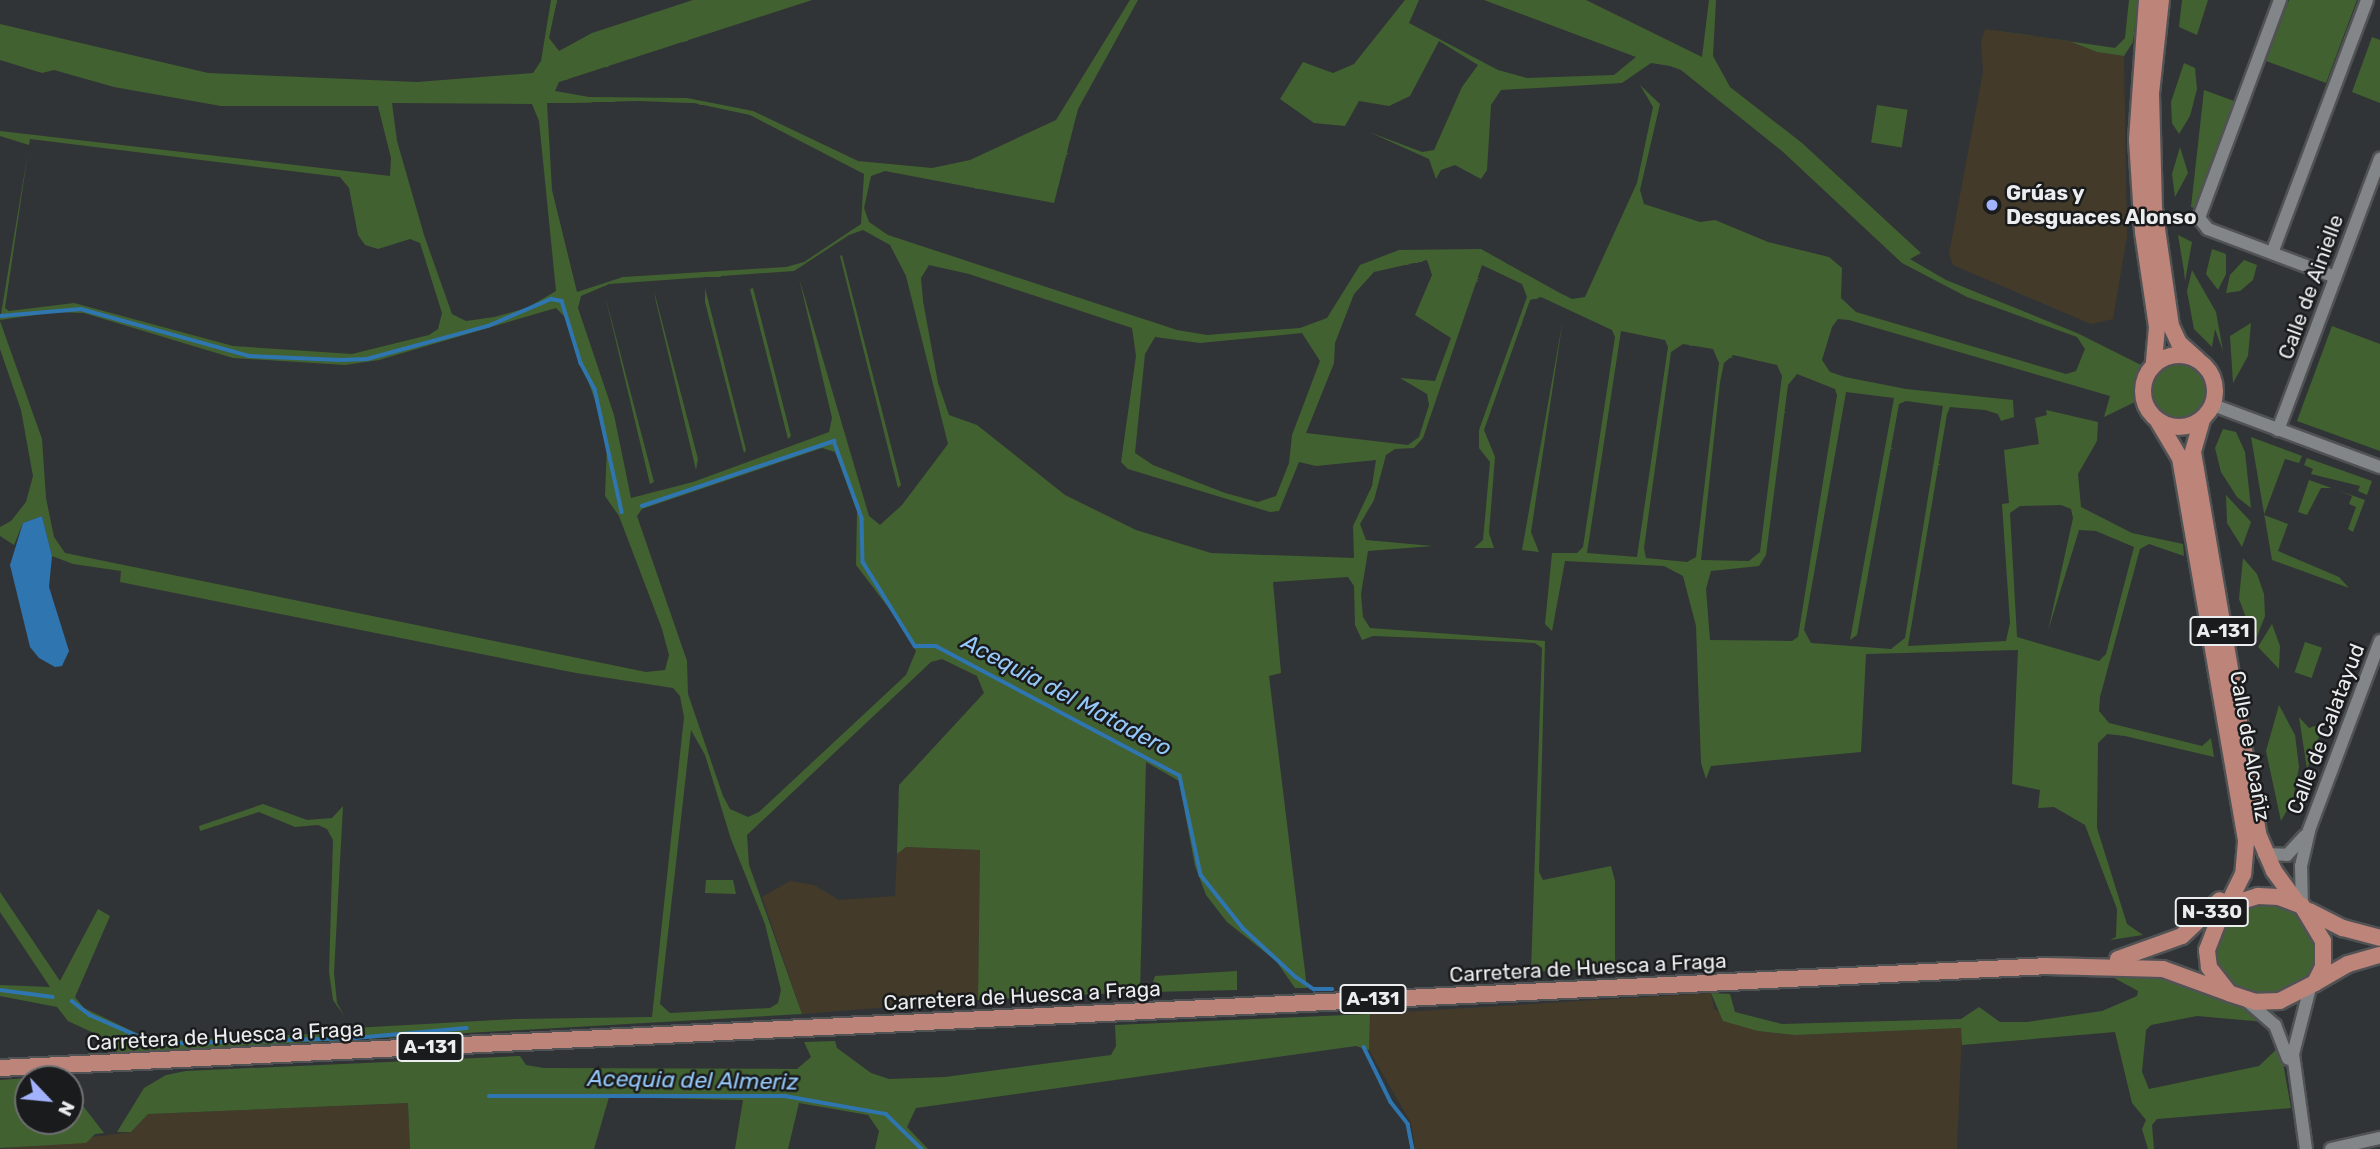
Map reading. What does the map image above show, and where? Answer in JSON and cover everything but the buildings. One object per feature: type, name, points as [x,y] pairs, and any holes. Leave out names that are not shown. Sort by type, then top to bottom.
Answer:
[{"type":"main road","name":"A-131","points":[[2147,0],[2137,140],[2143,232],[2157,327],[2154,365],[2145,380],[2143,395],[2158,421]]},
{"type":"main road","points":[[2161,0],[2151,94],[2154,208],[2171,326],[2179,343],[2197,359],[2215,383],[2213,405]]},
{"type":"main road","points":[[2154,365],[2178,355],[2197,359]]},
{"type":"main road","name":"A-131","points":[[2202,419],[2213,405]]},
{"type":"main road","points":[[2158,421],[2180,428],[2202,419]]},
{"type":"main road","name":"Calle de Alcañiz","points":[[2202,419],[2193,438],[2194,460],[2264,854],[2302,907]]},
{"type":"main road","name":"Calle de Alcañiz","points":[[2158,421],[2170,434],[2180,458],[2240,810],[2245,865],[2220,918]]},
{"type":"main road","name":"N-330","points":[[2118,959],[2173,941],[2214,909],[2233,871],[2240,810]]},
{"type":"main road","name":"A-131","points":[[2258,896],[2302,907],[2324,950],[2312,985],[2280,1001],[2246,1000],[2229,993],[2216,982],[2207,959],[2220,918],[2239,902],[2258,896]]},
{"type":"main road","points":[[2302,907],[2343,928],[2380,938]]},
{"type":"main road","name":"Carretera de Huesca a Fraga","points":[[0,1068],[2046,966],[2118,959],[2181,947],[2220,918]]},
{"type":"main road","points":[[2312,985],[2348,964],[2380,956]]},
{"type":"main road","name":"Carretera de Huesca a Fraga","points":[[2046,966],[2163,969],[2229,993]]},
{"type":"street","points":[[2280,0],[2202,207],[2200,223],[2336,277]]},
{"type":"street","points":[[2272,253],[2367,0]]},
{"type":"street","name":"Calle de Ainielle","points":[[2278,430],[2380,158]]},
{"type":"street","points":[[2213,405],[2380,467]]},
{"type":"street","name":"Calle de Calatayud","points":[[2302,907],[2300,874],[2309,830],[2374,673],[2380,641]]},
{"type":"street","name":"Calle de Calatayud","points":[[2264,854],[2291,853],[2309,830]]},
{"type":"street","points":[[2296,1093],[2293,1044],[2312,985]]},
{"type":"street","points":[[2246,1000],[2279,1031],[2296,1093],[2306,1149]]},
{"type":"street","points":[[2331,1149],[2380,1138]]},
{"type":"shaded area","points":[[1985,29],[2069,41],[2097,52],[2124,56],[2127,236],[2113,319],[2091,324],[1953,265],[1949,254],[1983,72],[1981,43]]},
{"type":"shaded area","points":[[906,847],[980,850],[978,1000],[802,1014],[762,897],[790,881],[814,885],[839,900],[895,896],[897,854]]},
{"type":"shaded area","points":[[1711,993],[1714,1009],[1758,1031],[1795,1035],[1962,1028],[1957,1149],[1415,1149],[1411,1123],[1369,1050],[1367,1034],[1370,1014]]},
{"type":"shaded area","points":[[408,1103],[410,1149],[0,1149],[131,1132],[148,1114]]},
{"type":"green space","points":[[551,0],[557,0],[549,38],[559,51],[592,33],[693,0],[812,0],[559,82],[555,91],[589,97],[687,98],[753,111],[858,161],[932,168],[970,160],[1056,120],[1130,0],[1138,0],[1078,109],[1054,203],[885,171],[871,176],[864,208],[869,222],[888,235],[1177,330],[1207,335],[1300,328],[1327,318],[1360,265],[1399,250],[1481,249],[1572,299],[1585,297],[1637,183],[1653,107],[1640,85],[1660,104],[1640,190],[1644,204],[1700,222],[1715,220],[1768,242],[1829,257],[1842,268],[1841,298],[1856,312],[2066,374],[2076,371],[2085,349],[2077,337],[1967,297],[1902,263],[1782,151],[1681,70],[1670,66],[1651,63],[1622,83],[1501,90],[1491,105],[1487,170],[1481,179],[1455,165],[1441,170],[1436,179],[1429,159],[1369,132],[1422,152],[1434,150],[1462,87],[1478,65],[1439,41],[1410,96],[1389,106],[1359,101],[1345,126],[1314,123],[1280,99],[1303,62],[1333,73],[1354,64],[1405,0],[1419,0],[1409,23],[1498,70],[1527,78],[1614,75],[1636,57],[1484,0],[1586,0],[1702,57],[1709,0],[1716,0],[1713,56],[1730,87],[1802,143],[1921,253],[1910,259],[1946,280],[2077,333],[2143,366],[2135,381],[2135,402],[2104,417],[2110,396],[1849,320],[1838,319],[1832,327],[1822,360],[1830,372],[1845,377],[1906,389],[2013,400],[2014,417],[2001,421],[1998,414],[1985,410],[1950,407],[1947,414],[1908,646],[2006,641],[2010,623],[2002,504],[2009,503],[2004,450],[2039,444],[2035,418],[2047,415],[2046,410],[2098,422],[2097,441],[2078,474],[2081,507],[2132,533],[2183,544],[2184,556],[2149,544],[2140,549],[2100,697],[2099,711],[2109,723],[2202,746],[2211,738],[2214,757],[2125,736],[2107,734],[2098,743],[2097,828],[2127,924],[2143,935],[2110,940],[2116,937],[2117,909],[2085,825],[2054,807],[2038,808],[2040,790],[2012,784],[2018,650],[1866,654],[1861,752],[1711,766],[1706,779],[1701,763],[1696,626],[1683,576],[1664,566],[1565,561],[1552,631],[1545,624],[1552,553],[1577,553],[1583,547],[1615,337],[1612,330],[1541,297],[1530,300],[1484,430],[1495,457],[1489,533],[1494,548],[1474,548],[1483,540],[1490,462],[1479,448],[1479,430],[1527,297],[1522,284],[1482,265],[1423,438],[1414,448],[1395,449],[1386,455],[1374,500],[1360,524],[1366,540],[1433,546],[1368,551],[1361,594],[1363,617],[1370,628],[1545,641],[1539,872],[1543,880],[1611,866],[1615,881],[1615,967],[1531,972],[1542,648],[1535,643],[1450,639],[1373,636],[1362,640],[1355,625],[1354,586],[1348,577],[1273,582],[1281,673],[1269,676],[1307,988],[1295,988],[1276,961],[1227,922],[1206,895],[1195,866],[1179,781],[1146,762],[1140,992],[978,1000],[980,850],[906,847],[897,854],[899,785],[984,693],[977,676],[942,659],[931,662],[747,835],[749,865],[802,1014],[117,1053],[113,1042],[68,1021],[57,1007],[0,996],[0,985],[50,987],[0,912],[0,892],[60,981],[98,909],[110,916],[75,997],[84,1008],[153,1041],[354,1032],[354,1028],[515,1019],[652,1017],[684,717],[680,696],[673,688],[576,673],[120,582],[121,571],[73,564],[52,556],[42,516],[23,523],[14,545],[0,536],[0,527],[11,521],[26,502],[33,476],[21,410],[0,349],[0,321],[42,439],[46,498],[54,537],[65,553],[646,672],[665,670],[669,655],[662,629],[619,516],[605,496],[607,446],[596,403],[565,317],[556,308],[379,360],[345,365],[233,358],[84,313],[56,312],[0,320],[28,152],[5,308],[9,311],[74,303],[233,346],[352,354],[429,335],[438,329],[442,313],[420,243],[410,239],[378,249],[365,245],[358,235],[349,188],[340,177],[30,139],[29,145],[0,136],[0,131],[390,176],[391,158],[378,106],[221,106],[114,87],[54,70],[42,73],[0,60],[0,24],[208,73],[417,82],[533,73],[541,61]],"holes":[[[392,103],[532,104],[539,121],[556,291],[527,308],[494,317],[466,321],[452,314],[424,235],[397,141]],[[547,103],[694,103],[750,115],[864,174],[861,224],[804,262],[786,267],[623,277],[577,292],[552,190]],[[863,230],[890,245],[906,276],[948,444],[902,505],[880,525],[869,516],[799,278],[832,418],[829,432],[693,482],[631,498],[614,415],[578,308],[581,296],[609,284],[794,271],[849,235]],[[1427,260],[1432,275],[1415,315],[1451,338],[1435,381],[1400,378],[1427,394],[1429,405],[1419,437],[1408,445],[1306,433],[1334,363],[1335,343],[1354,294],[1374,272]],[[929,265],[969,274],[1132,328],[1136,356],[1121,462],[1128,469],[1270,512],[1279,511],[1299,462],[1316,466],[1376,460],[1372,486],[1353,526],[1354,558],[1211,553],[1136,530],[1065,495],[977,425],[949,415],[938,383],[921,278]],[[1621,331],[1665,340],[1668,347],[1637,557],[1587,553]],[[1302,333],[1320,361],[1292,435],[1289,463],[1276,496],[1258,502],[1225,493],[1153,465],[1135,453],[1145,354],[1155,337],[1200,343]],[[1683,344],[1713,349],[1719,363],[1696,557],[1687,562],[1646,558],[1644,548],[1671,352]],[[1733,355],[1777,365],[1782,376],[1760,552],[1749,561],[1701,560],[1724,363]],[[1797,374],[1835,389],[1837,395],[1798,637],[1792,641],[1710,640],[1706,589],[1711,571],[1759,566],[1766,555],[1788,385]],[[1846,392],[1894,398],[1850,640],[1857,635],[1899,404],[1906,401],[1943,406],[1905,638],[1891,649],[1811,643],[1804,630]],[[822,448],[835,452],[857,511],[856,565],[901,624],[916,651],[906,675],[759,812],[748,817],[730,809],[723,796],[688,694],[687,661],[637,516],[642,509]],[[2061,505],[2071,509],[2073,518],[2048,631],[2079,530],[2096,531],[2134,547],[2106,654],[2099,661],[2017,637],[2010,513],[2020,506]],[[691,730],[705,755],[731,839],[765,924],[781,990],[778,1003],[770,1008],[670,1013],[660,1004]]]},
{"type":"green space","points":[[2129,0],[2138,0],[2133,42],[2124,56],[2097,52],[2070,41],[2115,48],[2125,38]]},
{"type":"green space","points":[[2182,0],[2208,0],[2197,35],[2179,27]]},
{"type":"green space","points":[[2289,0],[2357,0],[2326,83],[2266,61]]},
{"type":"green space","points":[[2372,37],[2380,40],[2380,103],[2352,92]]},
{"type":"green space","points":[[2184,63],[2195,68],[2197,89],[2190,116],[2179,134],[2172,123],[2171,102]]},
{"type":"green space","points":[[2204,90],[2234,101],[2194,208],[2191,207]]},
{"type":"green space","points":[[1877,105],[1908,110],[1902,147],[1871,143]]},
{"type":"green space","points":[[2180,147],[2188,173],[2175,197],[2172,174]]},
{"type":"green space","points":[[2178,235],[2192,242],[2185,281],[2184,271]]},
{"type":"green space","points":[[2212,249],[2226,254],[2226,274],[2218,290],[2206,274]]},
{"type":"green space","points":[[842,255],[901,485],[898,488],[840,256]]},
{"type":"green space","points":[[2244,260],[2257,265],[2253,280],[2240,291],[2226,293],[2230,275]]},
{"type":"green space","points":[[2192,270],[2216,312],[2223,351],[2215,329],[2212,347],[2194,329],[2187,291]]},
{"type":"green space","points":[[705,288],[746,450],[744,453],[705,302]]},
{"type":"green space","points":[[753,288],[791,436],[788,439],[750,289]]},
{"type":"green space","points":[[654,291],[698,459],[696,470],[656,302]]},
{"type":"green space","points":[[606,299],[654,482],[650,484],[608,308]]},
{"type":"green space","points":[[1563,319],[1531,532],[1539,552],[1522,550]]},
{"type":"green space","points":[[2251,323],[2248,356],[2233,383],[2230,336]]},
{"type":"green space","points":[[2332,326],[2380,344],[2380,451],[2297,421]]},
{"type":"green space","points":[[2180,361],[2197,366],[2205,374],[2210,391],[2205,408],[2197,416],[2180,421],[2163,416],[2155,408],[2150,391],[2155,374],[2163,366]]},
{"type":"green space","points":[[2223,429],[2236,432],[2245,452],[2251,508],[2237,497],[2221,472],[2215,448]]},
{"type":"green space","points":[[2251,437],[2302,456],[2299,463],[2285,459],[2264,514]]},
{"type":"green space","points":[[2307,458],[2372,481],[2367,495],[2358,491],[2360,486],[2311,474],[2313,469],[2304,465]]},
{"type":"green space","points":[[2309,480],[2331,488],[2321,488],[2307,515],[2298,512]]},
{"type":"green space","points":[[2337,490],[2365,500],[2353,532],[2348,529],[2356,507],[2349,504],[2352,496]]},
{"type":"green space","points":[[2226,495],[2251,522],[2242,547],[2227,523]]},
{"type":"green space","points":[[2264,515],[2288,524],[2278,551],[2339,577],[2349,588],[2272,560]]},
{"type":"green space","points":[[2243,558],[2257,574],[2264,594],[2265,616],[2255,642],[2239,599]]},
{"type":"green space","points":[[2272,624],[2280,646],[2279,669],[2258,647]]},
{"type":"green space","points":[[2305,642],[2322,648],[2312,678],[2295,672]]},
{"type":"green space","points":[[2279,705],[2295,735],[2299,767],[2293,799],[2281,821],[2266,751]]},
{"type":"green space","points":[[2299,717],[2309,728],[2324,723],[2307,769]]},
{"type":"green space","points":[[263,804],[307,820],[332,818],[343,806],[334,973],[337,1003],[345,1017],[333,1000],[329,972],[333,840],[327,829],[318,825],[295,827],[259,812],[200,831],[199,826]]},
{"type":"green space","points":[[706,880],[733,880],[736,894],[705,893]]},
{"type":"green space","points":[[2273,903],[2302,916],[2315,939],[2316,967],[2311,976],[2280,993],[2251,993],[2229,985],[2217,970],[2214,951],[2226,922],[2242,908]]},
{"type":"green space","points":[[1237,971],[1237,990],[1150,992],[1155,976]]},
{"type":"green space","points":[[2107,974],[2173,979],[2243,1005],[2265,1022],[2197,1016],[2151,1025],[2146,1030],[2142,1072],[2149,1089],[2259,1066],[2280,1046],[2291,1108],[2157,1119],[2152,1125],[2154,1149],[2148,1149],[2142,1129],[2146,1120],[2132,1103],[2115,1032],[1962,1045],[1961,1028],[1795,1035],[1758,1031],[1723,1021],[1711,993],[1730,994],[1735,1012],[1782,1024],[1961,1019],[1979,1007],[2000,1022],[2027,1022],[2102,1011],[2137,996],[2138,991]]},
{"type":"green space","points":[[1370,1014],[1369,1050],[1356,1046],[916,1108],[907,1127],[928,1149],[875,1149],[879,1131],[868,1115],[799,1103],[788,1149],[735,1149],[743,1100],[609,1097],[594,1149],[410,1149],[408,1103],[148,1114],[131,1132],[117,1132],[144,1088],[166,1075],[186,1071],[520,1056],[526,1065],[544,1068],[797,1069],[811,1057],[804,1042],[835,1041],[837,1048],[871,1073],[889,1079],[945,1077],[1111,1055],[1116,1046],[1115,1025]]},
{"type":"green space","points":[[14,1079],[14,1135],[84,1135],[84,1107],[104,1133],[95,1134],[86,1143],[0,1148],[0,1080]]},
{"type":"water","points":[[42,516],[52,556],[49,587],[69,651],[62,666],[55,667],[39,658],[30,647],[10,565],[23,523]]},
{"type":"waterway","name":"Acequia del Matadero","points":[[0,316],[81,309],[249,356],[340,360],[367,359],[488,326],[551,299],[562,301],[581,363],[595,389],[622,512]]},
{"type":"waterway","name":"Acequia del Matadero","points":[[642,506],[834,441],[862,518],[863,562],[915,646],[936,646],[1180,776],[1201,875],[1243,928],[1296,977],[1314,989],[1332,989]]},
{"type":"waterway","name":"Acequia del Almeriz","points":[[0,990],[53,997]]},
{"type":"waterway","name":"Acequia del Almeriz","points":[[72,1001],[90,1015],[156,1044],[355,1038],[467,1028]]},
{"type":"waterway","name":"Acequia del Matadero","points":[[1364,1047],[1391,1102],[1408,1124],[1413,1149]]},
{"type":"waterway","name":"Acequia del Almeriz","points":[[489,1096],[785,1096],[886,1114],[922,1149]]},
{"type":"place","name":"Grúas y Desguaces Alonso","points":[[1992,205]]}]
